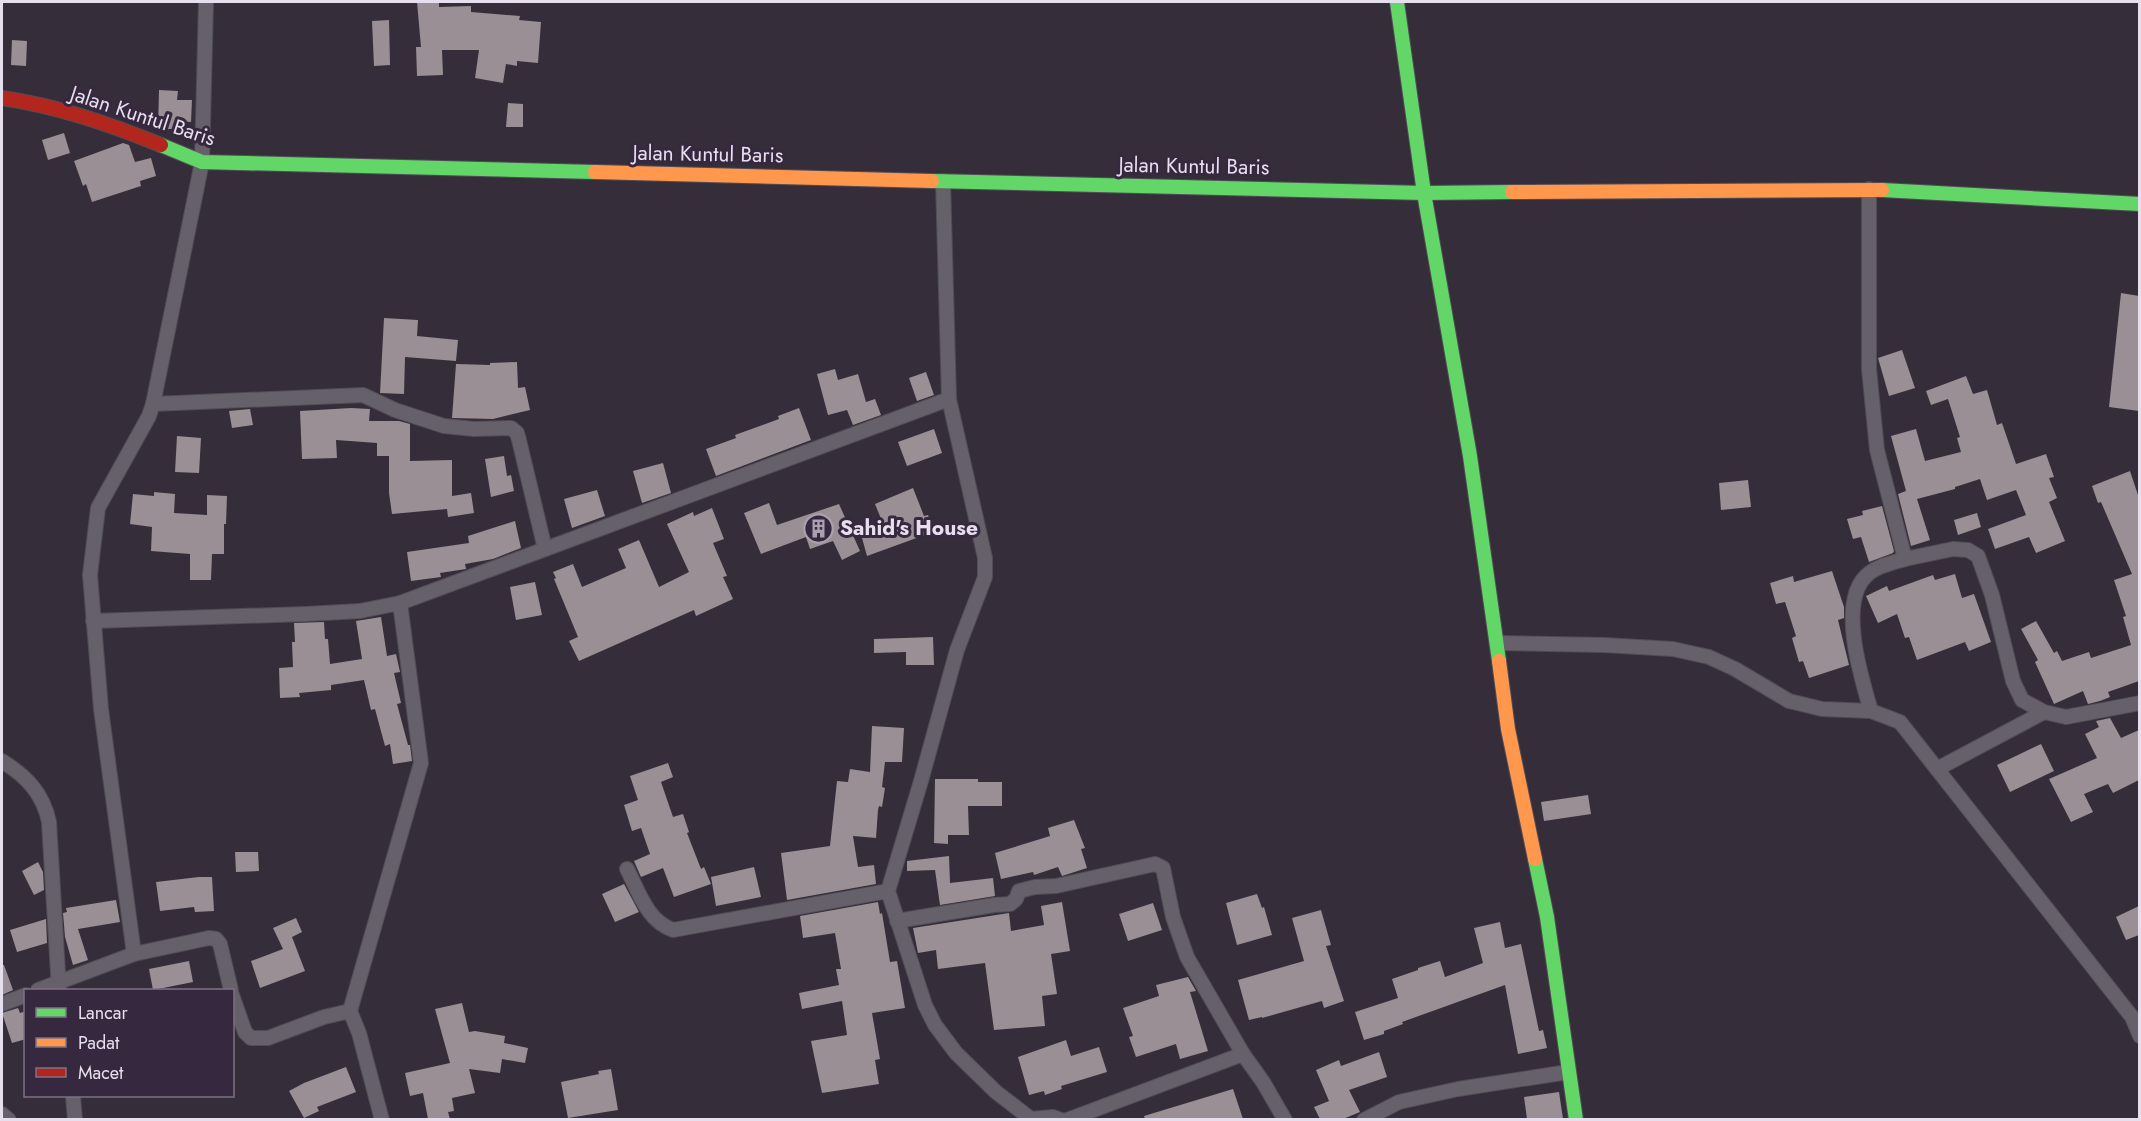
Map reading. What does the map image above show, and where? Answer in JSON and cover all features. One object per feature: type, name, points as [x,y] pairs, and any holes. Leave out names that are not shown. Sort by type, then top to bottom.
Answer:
[{"type":"street","points":[[134,954],[101,709],[90,575],[98,508],[149,416],[153,404],[202,162],[206,2]]},
{"type":"street","points":[[1397,2],[1424,193],[1470,456],[1508,729],[1547,917],[1576,1119]]},
{"type":"street","name":"Jalan Kuntul Baris","points":[[2,98],[93,119],[202,162],[1424,193],[1869,189],[2139,204]]},
{"type":"street","points":[[943,181],[949,399],[985,558],[985,577],[957,650],[888,891],[925,1005],[935,1025],[956,1053],[996,1092],[1031,1119],[1053,1117],[1061,1119]]},
{"type":"street","points":[[1869,189],[1869,369],[1877,450],[1905,559]]},
{"type":"street","points":[[153,404],[363,395],[395,410],[444,426],[474,429],[511,428],[517,433],[519,440],[544,549]]},
{"type":"street","points":[[93,621],[360,611],[400,603],[949,399]]},
{"type":"street","points":[[1871,711],[1853,630],[1852,602],[1861,582],[1869,573],[1882,566],[1953,549],[1968,550],[1978,556],[1992,595],[2013,681],[2022,700],[2044,712],[2066,717],[2139,703]]},
{"type":"street","points":[[382,1119],[359,1033],[350,1011],[421,763],[400,603]]},
{"type":"street","points":[[1497,643],[1673,649],[1708,657],[1735,669],[1789,701],[1822,709],[1871,711],[1900,722],[2132,1017],[2139,1036]]},
{"type":"street","points":[[1937,769],[2044,712]]},
{"type":"street","points":[[2,761],[29,781],[46,808],[49,822],[58,987],[134,954],[209,938],[216,939],[220,944],[231,989]]},
{"type":"street","points":[[897,921],[1010,904],[1016,899],[1019,891],[1035,887],[1056,886],[1155,864],[1163,868],[1173,917],[1187,957],[1243,1054],[1286,1119]]},
{"type":"street","points":[[627,869],[650,913],[662,926],[673,930],[888,891]]},
{"type":"street","points":[[2,1004],[24,996]]},
{"type":"street","points":[[234,1001],[245,1032],[251,1038],[268,1038],[324,1017],[350,1011]]},
{"type":"street","points":[[1067,1119],[1243,1054]]},
{"type":"street","points":[[1364,1119],[1399,1102],[1458,1089],[1568,1072]]},
{"type":"street","points":[[73,1097],[75,1119]]},
{"type":"street","points":[[2,1114],[9,1119]]},
{"type":"building","points":[[417,2],[439,2],[439,7],[471,6],[471,12],[520,16],[519,20],[541,22],[538,63],[517,61],[517,66],[506,64],[503,83],[475,78],[479,50],[442,50],[443,75],[417,76],[416,47],[421,47]]},
{"type":"building","points":[[389,20],[390,65],[374,66],[372,21]]},
{"type":"building","points":[[12,40],[27,41],[26,66],[11,65]]},
{"type":"building","points":[[159,90],[178,91],[177,100],[192,100],[191,122],[177,121],[177,129],[158,129]]},
{"type":"building","points":[[508,103],[523,104],[523,127],[506,127]]},
{"type":"building","points":[[64,133],[70,153],[48,160],[42,140]]},
{"type":"building","points":[[123,143],[129,145],[135,162],[151,158],[156,176],[140,181],[141,186],[92,202],[86,184],[83,186],[74,161]]},
{"type":"building","points":[[2121,293],[2139,296],[2139,411],[2109,407]]},
{"type":"building","points":[[384,318],[418,320],[417,336],[458,340],[456,361],[405,357],[404,394],[380,393]]},
{"type":"building","points":[[1902,350],[1915,388],[1889,396],[1878,358]]},
{"type":"building","points":[[517,362],[518,388],[525,387],[530,410],[493,419],[452,418],[456,364],[490,365],[490,363]]},
{"type":"building","points":[[835,369],[838,380],[858,374],[866,402],[875,399],[881,415],[853,425],[847,410],[828,415],[817,374]]},
{"type":"building","points":[[926,372],[934,395],[917,401],[909,378]]},
{"type":"building","points":[[1966,376],[1973,394],[1987,390],[1997,425],[2002,423],[2016,464],[2046,454],[2054,477],[2049,478],[2057,498],[2049,502],[2065,541],[2036,553],[2029,537],[1995,549],[1988,529],[2026,515],[2016,490],[1987,500],[1980,479],[1955,487],[1955,489],[1917,499],[1930,540],[1911,546],[1898,494],[1906,491],[1891,436],[1916,429],[1925,461],[1961,452],[1957,438],[1960,437],[1948,399],[1931,405],[1926,391]]},
{"type":"building","points":[[799,408],[811,440],[716,476],[706,449],[736,438],[735,435],[779,419],[778,416]]},
{"type":"building","points":[[250,409],[253,425],[232,428],[229,411]]},
{"type":"building","points":[[370,409],[369,421],[399,421],[410,424],[410,461],[452,460],[452,496],[471,493],[474,513],[448,517],[447,509],[392,514],[389,493],[389,456],[377,456],[377,443],[336,440],[337,458],[302,459],[300,411]]},
{"type":"building","points":[[934,429],[942,453],[907,466],[898,442]]},
{"type":"building","points":[[177,436],[201,438],[199,473],[175,472]]},
{"type":"building","points":[[504,456],[507,476],[511,475],[514,491],[491,497],[485,459]]},
{"type":"building","points":[[663,463],[671,493],[642,503],[633,471]]},
{"type":"building","points":[[2130,471],[2139,498],[2139,681],[2108,692],[2110,697],[2100,701],[2088,704],[2083,691],[2054,704],[2035,662],[2038,660],[2021,629],[2036,621],[2054,653],[2057,651],[2062,661],[2089,652],[2091,658],[2131,645],[2123,617],[2126,616],[2114,580],[2132,574],[2092,486]]},
{"type":"building","points":[[1748,480],[1751,507],[1721,510],[1719,483]]},
{"type":"building","points":[[913,488],[924,516],[928,515],[933,532],[867,556],[862,538],[886,531],[875,504]]},
{"type":"building","points":[[597,490],[605,516],[572,528],[564,499]]},
{"type":"building","points":[[154,492],[175,494],[174,513],[207,515],[207,495],[227,496],[224,554],[212,554],[211,580],[190,580],[190,554],[151,551],[152,527],[130,524],[133,494],[154,496]]},
{"type":"building","points":[[769,503],[777,525],[839,504],[860,551],[842,560],[833,541],[810,549],[806,537],[761,554],[744,513]]},
{"type":"building","points":[[1882,506],[1894,551],[1869,562],[1861,537],[1853,539],[1847,519],[1863,515],[1862,511]]},
{"type":"building","points":[[712,508],[724,539],[713,543],[727,576],[723,577],[733,599],[696,616],[694,610],[579,661],[569,641],[578,637],[553,572],[573,564],[582,587],[626,568],[618,549],[639,540],[659,587],[689,572],[667,524],[693,512],[694,516]]},
{"type":"building","points":[[1977,513],[1981,527],[1958,535],[1954,520]]},
{"type":"building","points":[[515,521],[521,548],[493,559],[465,564],[466,569],[440,573],[441,577],[411,581],[407,552],[469,543],[468,536]]},
{"type":"building","points":[[1832,571],[1844,607],[1844,618],[1838,620],[1849,665],[1809,678],[1803,661],[1799,662],[1792,638],[1796,636],[1785,602],[1776,604],[1770,583],[1793,576],[1794,582]]},
{"type":"building","points":[[1955,574],[1962,598],[1974,594],[1991,642],[1969,651],[1965,642],[1917,660],[1909,637],[1905,638],[1897,614],[1878,623],[1866,596],[1887,586],[1889,591],[1933,575],[1935,580]]},
{"type":"building","points":[[535,582],[542,615],[516,620],[510,587]]},
{"type":"building","points":[[381,617],[387,656],[396,654],[400,672],[394,673],[401,703],[397,704],[408,745],[410,745],[412,761],[393,764],[390,744],[385,746],[375,709],[371,710],[364,680],[331,685],[331,690],[299,693],[300,697],[280,698],[279,668],[293,667],[294,623],[324,622],[330,664],[362,659],[356,621]]},
{"type":"building","points":[[933,637],[934,665],[906,665],[906,652],[874,653],[874,639]]},
{"type":"building","points":[[2110,718],[2121,738],[2139,730],[2139,780],[2113,793],[2108,784],[2084,794],[2093,812],[2071,822],[2049,779],[2097,758],[2085,734],[2099,727],[2096,721]]},
{"type":"building","points":[[872,726],[904,728],[902,762],[885,762],[882,787],[885,788],[882,807],[879,806],[878,810],[876,838],[853,836],[858,867],[874,865],[876,884],[787,900],[781,853],[830,846],[837,781],[848,782],[850,769],[870,772]]},
{"type":"building","points":[[2041,744],[2054,771],[2010,792],[1997,765]]},
{"type":"building","points":[[668,763],[673,777],[661,782],[673,817],[683,814],[689,832],[687,833],[701,869],[704,867],[711,884],[674,897],[663,868],[641,877],[634,861],[650,854],[641,828],[632,831],[624,805],[638,800],[630,776]]},
{"type":"building","points":[[935,779],[978,779],[978,782],[1002,782],[1002,806],[968,806],[969,835],[948,835],[948,844],[934,843]]},
{"type":"building","points":[[1588,795],[1591,814],[1544,821],[1541,802]]},
{"type":"building","points":[[1074,820],[1085,848],[1081,849],[1087,868],[1062,876],[1058,867],[1034,875],[1033,872],[1001,879],[995,853],[1050,836],[1048,828]]},
{"type":"building","points":[[235,852],[258,852],[259,871],[236,872]]},
{"type":"building","points":[[949,856],[950,883],[993,878],[995,896],[940,905],[935,870],[907,871],[907,861]]},
{"type":"building","points":[[38,862],[43,872],[44,890],[34,895],[22,871]]},
{"type":"building","points":[[754,867],[761,897],[716,906],[711,877]]},
{"type":"building","points":[[212,877],[214,911],[195,912],[194,907],[160,911],[156,882]]},
{"type":"building","points":[[624,884],[639,912],[615,922],[602,894]]},
{"type":"building","points":[[1257,894],[1262,908],[1264,907],[1272,935],[1237,945],[1226,903]]},
{"type":"building","points":[[116,900],[120,922],[78,929],[88,960],[73,965],[65,937],[63,913],[67,912],[66,908]]},
{"type":"building","points":[[878,902],[890,962],[897,961],[905,1008],[872,1013],[880,1059],[875,1060],[879,1084],[822,1093],[811,1041],[847,1035],[842,1001],[802,1009],[799,993],[839,985],[836,969],[841,969],[835,933],[803,938],[800,916]]},
{"type":"building","points":[[1062,902],[1070,951],[1051,954],[1057,994],[1042,996],[1045,1026],[994,1030],[985,963],[938,969],[936,950],[918,953],[913,928],[1009,913],[1011,931],[1044,925],[1041,906]]},
{"type":"building","points":[[1153,903],[1162,930],[1128,941],[1119,914]]},
{"type":"building","points":[[2139,906],[2139,935],[2126,940],[2116,917]]},
{"type":"building","points":[[1321,910],[1331,945],[1326,946],[1344,1001],[1324,1008],[1322,1001],[1249,1020],[1238,980],[1304,961],[1292,918]]},
{"type":"building","points":[[296,918],[302,932],[292,937],[305,971],[260,988],[251,961],[283,949],[273,928]]},
{"type":"building","points":[[46,919],[47,943],[17,952],[10,930]]},
{"type":"building","points":[[1500,922],[1505,948],[1521,944],[1539,1031],[1543,1030],[1547,1048],[1518,1054],[1505,985],[1402,1022],[1403,1024],[1384,1031],[1384,1034],[1364,1040],[1355,1012],[1398,998],[1392,979],[1440,961],[1445,977],[1483,963],[1474,928]]},
{"type":"building","points":[[189,961],[193,982],[153,989],[149,969]]},
{"type":"building","points":[[2,965],[4,965],[13,990],[2,995]]},
{"type":"building","points":[[1188,977],[1196,991],[1190,992],[1208,1051],[1180,1059],[1176,1044],[1136,1057],[1129,1037],[1133,1036],[1123,1008],[1159,996],[1156,985]]},
{"type":"building","points":[[462,1003],[469,1032],[505,1036],[504,1043],[528,1048],[525,1063],[502,1059],[500,1073],[469,1069],[475,1093],[452,1098],[454,1111],[448,1112],[450,1119],[428,1119],[423,1093],[410,1096],[405,1073],[450,1063],[435,1009]]},
{"type":"building","points":[[18,1008],[20,1013],[24,1012],[24,1040],[12,1043],[2,1013]]},
{"type":"building","points":[[1066,1040],[1071,1056],[1099,1047],[1107,1072],[1061,1086],[1062,1089],[1045,1095],[1044,1091],[1029,1095],[1018,1057]]},
{"type":"building","points":[[1379,1052],[1387,1077],[1349,1090],[1360,1112],[1343,1119],[1320,1119],[1314,1107],[1329,1101],[1316,1070],[1339,1060],[1341,1066]]},
{"type":"building","points":[[346,1067],[356,1092],[317,1107],[319,1111],[304,1118],[289,1091]]},
{"type":"building","points":[[611,1069],[618,1110],[568,1118],[561,1082],[599,1074],[598,1071]]},
{"type":"building","points":[[1233,1089],[1243,1119],[1145,1119],[1144,1116]]},
{"type":"building","points":[[1559,1092],[1563,1119],[1527,1119],[1524,1097]]},
{"type":"traffic: fast","points":[[1397,2],[1424,193],[1470,456],[1499,661]]},
{"type":"traffic: fast","points":[[161,145],[202,162],[595,172]]},
{"type":"traffic: fast","points":[[932,181],[1424,193],[1512,192]]},
{"type":"traffic: fast","points":[[1882,190],[2140,204]]},
{"type":"traffic: fast","points":[[1535,859],[1547,917],[1576,1120]]},
{"type":"traffic: slow","points":[[595,172],[932,181]]},
{"type":"traffic: slow","points":[[1512,192],[1882,190]]},
{"type":"traffic: slow","points":[[1499,661],[1508,729],[1535,859]]},
{"type":"traffic: jam","points":[[2,98],[83,117],[161,145]]},
{"type":"place","name":"Sahid's House","points":[[819,528]]}]
